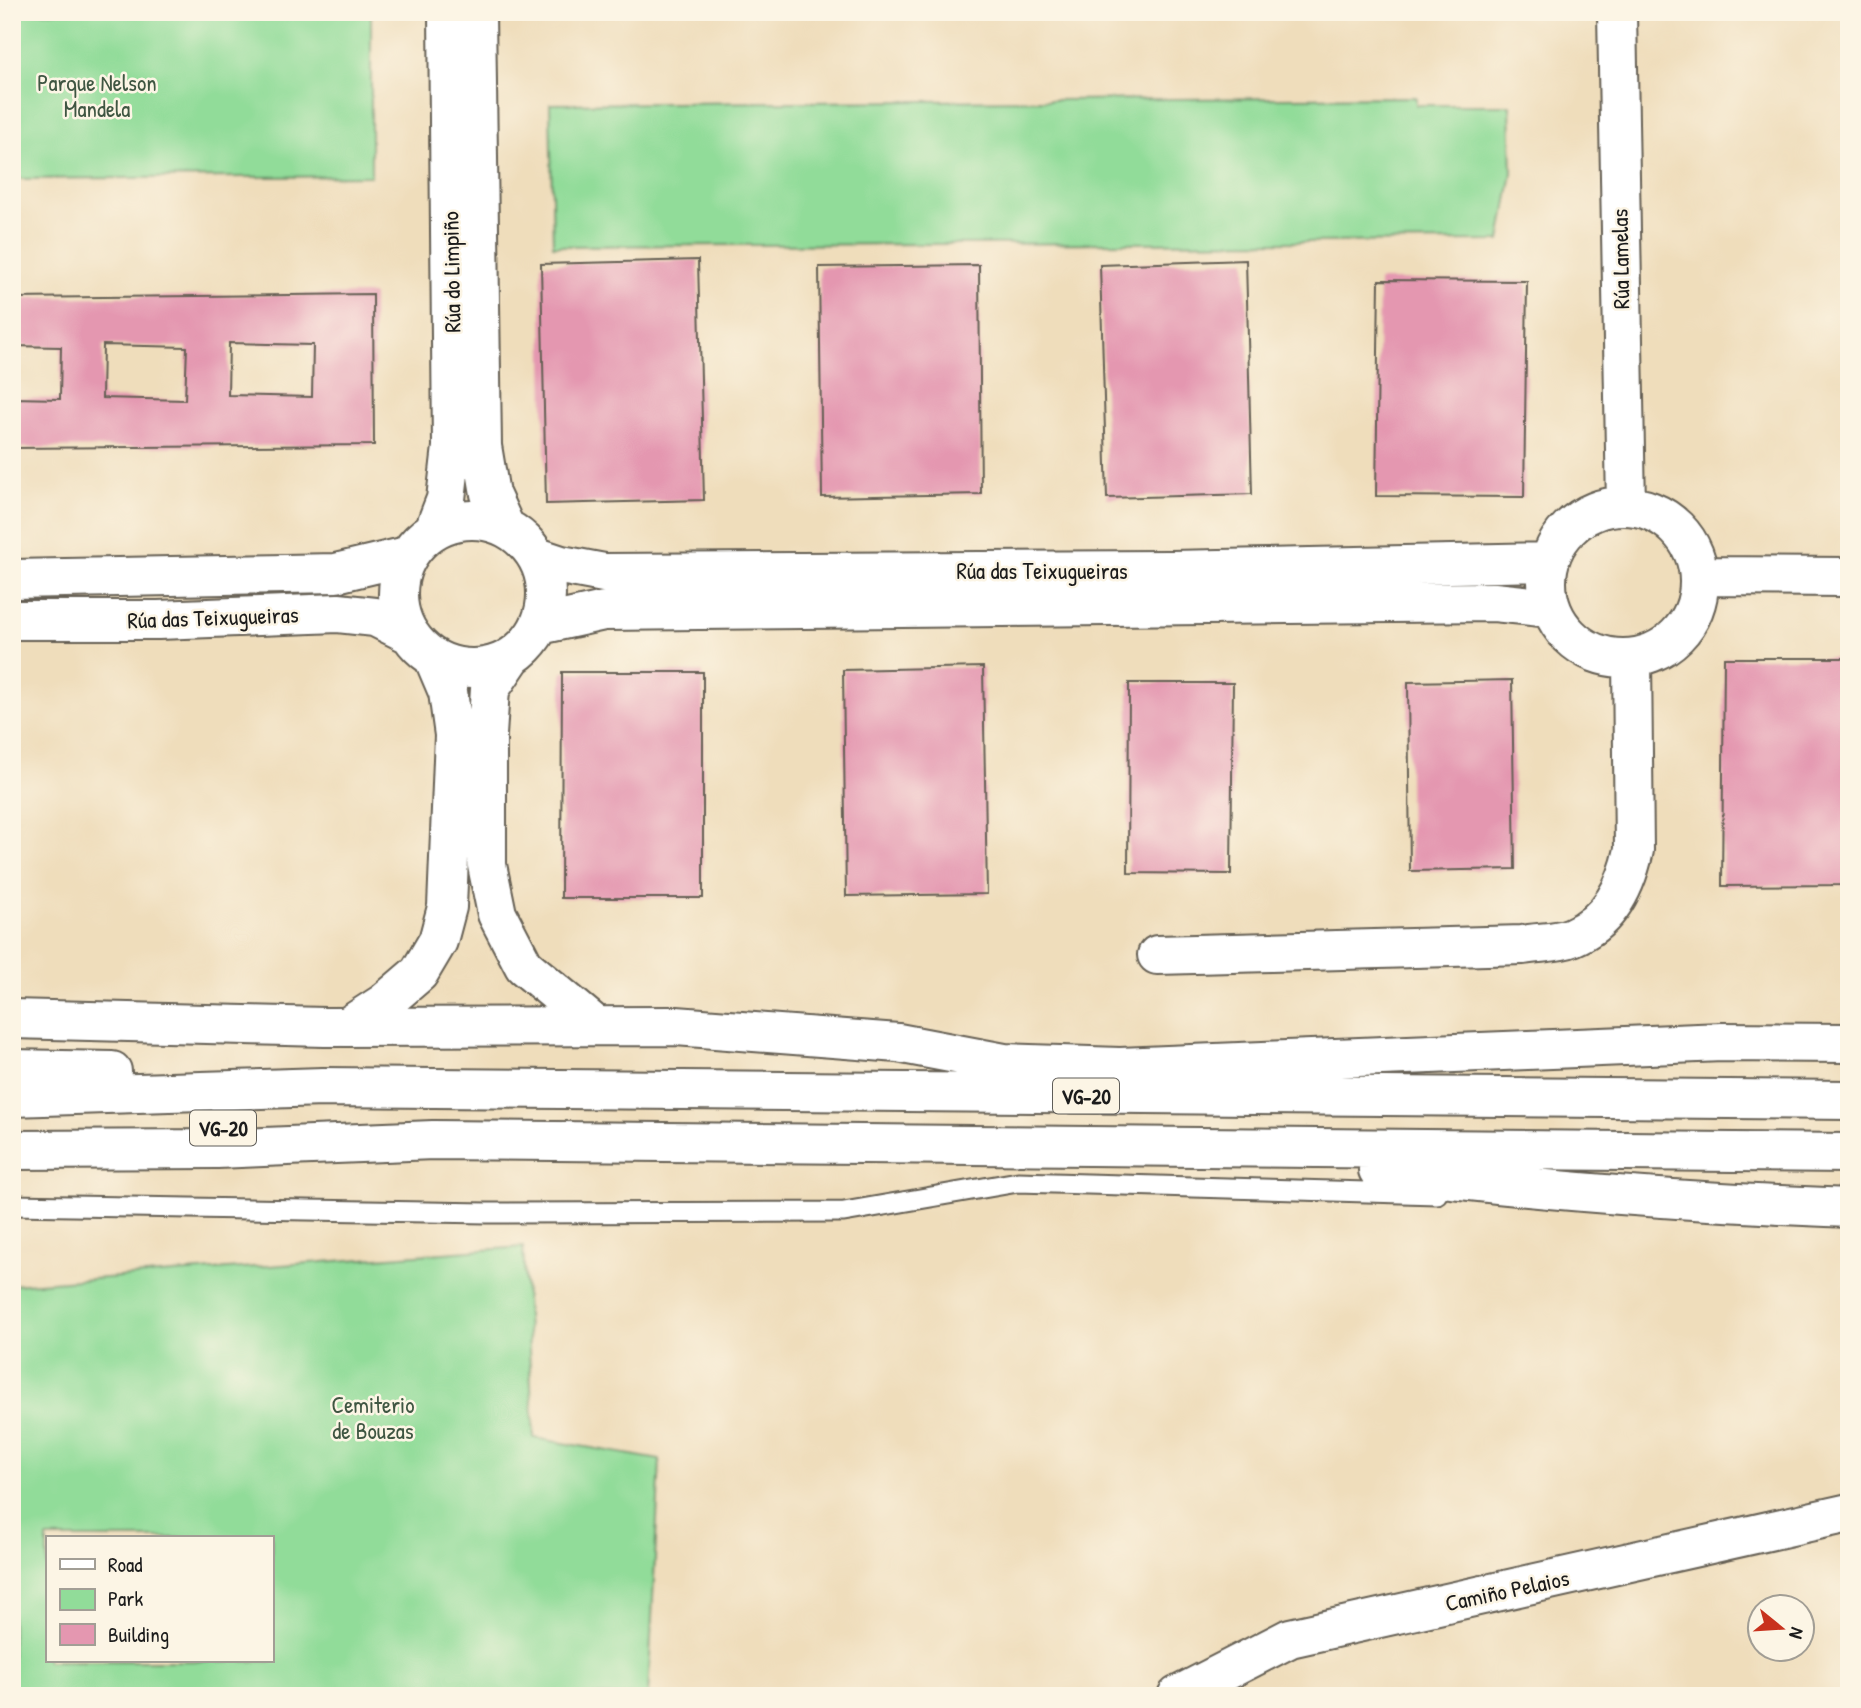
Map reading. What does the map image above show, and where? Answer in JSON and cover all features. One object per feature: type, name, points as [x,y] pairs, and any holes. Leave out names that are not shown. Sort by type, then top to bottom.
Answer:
[{"type":"main road","name":"Rúa do Limpiño","points":[[434,530],[446,499],[452,447],[448,12]]},
{"type":"main road","name":"Rúa do Limpiño","points":[[476,12],[482,446],[489,494],[505,527]]},
{"type":"main road","name":"Rúa Lamelas","points":[[1617,12],[1626,506]]},
{"type":"main road","points":[[1626,506],[1648,511],[1667,520],[1683,536],[1694,554],[1699,576],[1697,599],[1689,621],[1673,639],[1654,652],[1632,658],[1606,657],[1583,647],[1563,631],[1551,608],[1546,585],[1549,562],[1560,539],[1578,521],[1601,509],[1626,506]]},
{"type":"main road","name":"Rúa das Teixugueiras","points":[[12,579],[336,573],[407,556],[434,530],[457,521],[481,520],[505,527],[523,539],[537,557],[545,579],[547,603],[540,625],[528,644],[511,658],[491,666],[470,669],[422,647],[375,617],[338,613],[158,620],[12,620]]},
{"type":"main road","points":[[347,1027],[384,1003],[419,973],[438,941],[447,907],[454,735],[448,692],[399,610],[398,582],[407,556]]},
{"type":"main road","name":"Rúa das Teixugueiras","points":[[537,557],[561,565],[604,573],[1157,570],[1549,562]]},
{"type":"main road","points":[[1699,576],[1849,577]]},
{"type":"main road","name":"Rúa das Teixugueiras","points":[[540,625],[604,611],[1481,602],[1551,608]]},
{"type":"main road","points":[[511,658],[490,689],[486,735],[487,865],[497,914],[524,966],[595,1025]]},
{"type":"main road","points":[[1157,956],[1522,945],[1572,937],[1607,913],[1628,881],[1634,850],[1632,658]]},
{"type":"main road","points":[[12,1019],[347,1027],[676,1026],[898,1043],[1017,1063],[1120,1067],[1722,1042],[1849,1043]]},
{"type":"main road","points":[[1255,1098],[1412,1056]]},
{"type":"main road","points":[[12,1069],[207,1074],[323,1087]]},
{"type":"main road","name":"VG-20","points":[[12,1097],[323,1087],[1255,1098],[1849,1100]]},
{"type":"main road","name":"VG-20","points":[[12,1126],[210,1127],[433,1140],[1849,1153]]},
{"type":"main road","points":[[12,1150],[217,1149],[433,1140]]},
{"type":"main road","points":[[1220,1148],[1476,1183],[1693,1202],[1849,1208]]},
{"type":"main road","name":"Camiño Pelaios","points":[[1177,1696],[1290,1638],[1849,1513]]},
{"type":"lane","points":[[12,1205],[487,1213],[844,1212],[1018,1182],[1693,1202]]},
{"type":"green space","name":"Parque Nelson Mandela","points":[[12,12],[371,12],[371,176],[12,179]]},
{"type":"green space","points":[[1416,97],[1416,105],[1510,105],[1512,173],[1500,241],[553,246],[550,104]]},
{"type":"green space","name":"Cemiterio de Bouzas","points":[[523,1247],[534,1438],[660,1460],[648,1696],[12,1696],[12,1285]]},
{"type":"building","points":[[698,260],[704,500],[546,504],[541,264]]},
{"type":"building","points":[[1246,260],[1252,494],[1107,498],[1100,265]]},
{"type":"building","points":[[979,265],[981,494],[822,497],[819,267]]},
{"type":"building","points":[[1379,280],[1527,281],[1524,497],[1376,496]]},
{"type":"building","points":[[373,294],[374,445],[12,448],[12,398],[60,399],[61,347],[12,346],[12,298]],"holes":[[[229,343],[313,345],[312,397],[228,395]],[[103,345],[187,347],[185,400],[102,398]]]},
{"type":"building","points":[[1724,658],[1849,658],[1849,885],[1722,886]]},
{"type":"building","points":[[983,667],[987,894],[846,896],[843,670]]},
{"type":"building","points":[[562,672],[703,672],[703,898],[561,898]]},
{"type":"building","points":[[1512,680],[1515,869],[1410,871],[1408,682]]},
{"type":"building","points":[[1129,683],[1233,683],[1231,874],[1128,873]]}]
